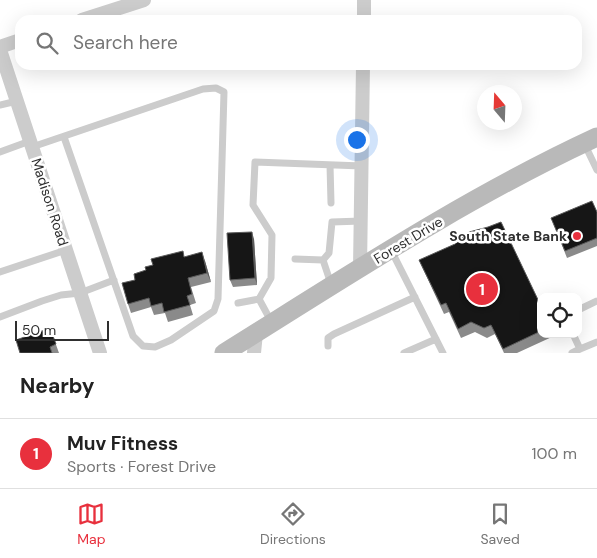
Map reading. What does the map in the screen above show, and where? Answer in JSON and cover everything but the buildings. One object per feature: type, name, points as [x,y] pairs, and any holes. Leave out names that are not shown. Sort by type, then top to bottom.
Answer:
[{"type":"main road","name":"Forest Drive","points":[[224,353],[360,268],[508,181],[590,140]]},
{"type":"street","points":[[98,15],[144,0]]},
{"type":"street","points":[[364,0],[364,15]]},
{"type":"street","points":[[0,47],[15,42]]},
{"type":"street","name":"Madison Road","points":[[0,50],[100,353]]},
{"type":"street","points":[[360,268],[363,70]]},
{"type":"street","points":[[254,353],[256,333]]},
{"type":"lane","points":[[0,152],[64,137],[70,133],[203,89],[216,88],[224,92],[218,299],[214,311],[171,340],[155,347],[143,346],[133,336],[64,137]]},
{"type":"lane","points":[[0,105],[16,100]]},
{"type":"lane","points":[[590,140],[597,170]]},
{"type":"lane","points":[[238,303],[259,299],[271,278],[272,235],[253,205],[255,162],[362,166]]},
{"type":"lane","points":[[330,165],[331,202]]},
{"type":"lane","points":[[323,260],[329,253],[332,222],[361,221]]},
{"type":"lane","points":[[0,272],[66,250]]},
{"type":"lane","points":[[391,250],[443,353]]},
{"type":"lane","points":[[295,259],[323,260]]},
{"type":"lane","points":[[323,260],[332,286]]},
{"type":"lane","points":[[0,317],[42,300],[80,293],[114,280]]},
{"type":"lane","points":[[328,346],[328,338],[415,297]]},
{"type":"lane","points":[[259,299],[272,323]]},
{"type":"lane","points":[[582,308],[597,301]]},
{"type":"lane","points":[[575,338],[580,349]]},
{"type":"lane","points":[[404,353],[436,339]]},
{"type":"lane","points":[[572,353],[597,342]]},
{"type":"place","name":"South State Bank","points":[[577,236]]},
{"type":"place","name":"Muv Fitness","points":[[482,289]]}]
